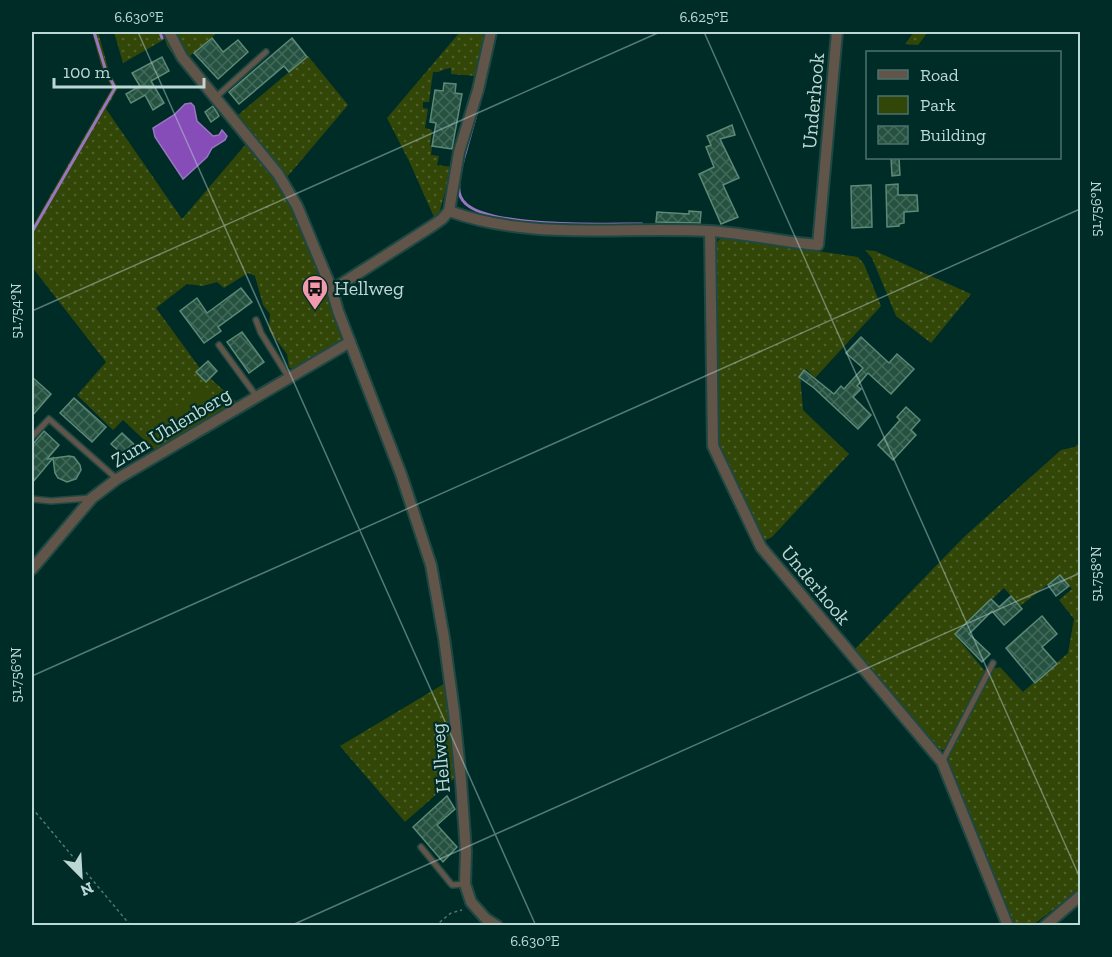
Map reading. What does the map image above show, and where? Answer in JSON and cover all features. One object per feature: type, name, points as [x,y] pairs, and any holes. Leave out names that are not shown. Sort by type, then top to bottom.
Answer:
[{"type":"street","name":"Hellweg","points":[[169,32],[182,57],[278,174],[297,206],[332,290],[401,474],[430,565],[444,638],[461,781],[466,852],[465,884],[471,902],[486,919],[497,926]]},
{"type":"street","points":[[332,290],[432,226],[448,211],[459,152],[478,90],[491,32]]},
{"type":"street","name":"Underhook","points":[[448,211],[462,216],[525,228],[710,231],[792,243],[818,244],[837,32]]},
{"type":"street","name":"Underhook","points":[[710,231],[712,446],[761,547],[942,762],[1008,926]]},
{"type":"street","name":"Zum Uhlenberg","points":[[32,570],[92,498],[117,479],[350,342]]},
{"type":"street","points":[[1045,926],[1080,896]]},
{"type":"lane","points":[[216,97],[266,52]]},
{"type":"lane","points":[[256,320],[261,333],[289,378]]},
{"type":"lane","points":[[219,345],[257,397]]},
{"type":"lane","points":[[32,437],[49,420],[117,479]]},
{"type":"lane","points":[[32,499],[51,501],[92,498]]},
{"type":"lane","points":[[942,762],[993,663]]},
{"type":"lane","points":[[421,848],[452,885],[465,884]]},
{"type":"path","points":[[32,808],[131,926]]},
{"type":"path","points":[[435,926],[451,913],[475,907]]},
{"type":"green space","points":[[92,32],[98,32],[109,71],[118,88],[106,109],[182,219],[246,144],[274,180],[292,209],[342,338],[336,345],[295,371],[289,367],[287,354],[269,330],[270,314],[263,305],[255,276],[248,273],[224,288],[217,282],[203,286],[187,284],[156,308],[202,371],[239,404],[157,452],[123,420],[113,430],[77,395],[106,362],[32,267],[32,227],[112,88],[102,69]]},
{"type":"green space","points":[[114,32],[166,32],[181,61],[180,64],[167,46],[165,39],[123,63]]},
{"type":"green space","points":[[172,32],[218,32],[189,57],[185,55]]},
{"type":"green space","points":[[460,32],[484,32],[476,76],[451,74],[451,68],[433,72],[429,102],[423,102],[423,108],[428,109],[425,128],[432,130],[431,155],[439,156],[437,165],[452,167],[439,214],[434,217],[387,118]]},
{"type":"green space","points":[[914,32],[928,32],[918,45],[905,44]]},
{"type":"green space","points":[[308,56],[348,105],[287,177],[238,115]]},
{"type":"green space","points":[[722,237],[858,257],[864,264],[881,306],[815,378],[806,369],[800,375],[803,410],[849,454],[772,537],[766,540],[717,445],[715,244]]},
{"type":"green space","points":[[865,250],[875,251],[971,294],[931,343],[896,316],[872,258]]},
{"type":"green space","points":[[207,387],[222,413],[171,444],[153,420]]},
{"type":"green space","points":[[1080,442],[1080,889],[1033,925],[1012,925],[948,763],[948,754],[993,669],[1000,667],[1023,692],[1068,653],[1074,619],[1059,600],[1072,589],[1060,575],[1020,606],[1004,588],[955,635],[985,671],[944,750],[937,749],[854,650],[964,537],[1061,450],[1075,447]]},
{"type":"green space","points":[[447,682],[458,775],[405,822],[340,746]]},
{"type":"shaded area","points":[[191,103],[194,106],[197,121],[213,136],[219,135],[222,130],[227,136],[225,140],[212,148],[207,157],[183,179],[155,137],[153,128],[174,115],[185,104]]},
{"type":"building","points":[[212,38],[223,52],[238,40],[248,52],[218,79],[194,53]]},
{"type":"building","points":[[292,38],[307,57],[289,72],[284,66],[239,104],[229,92]]},
{"type":"building","points":[[162,57],[169,71],[151,81],[164,103],[153,110],[145,95],[131,103],[126,94],[140,86],[132,73]]},
{"type":"building","points":[[444,83],[456,84],[455,93],[462,94],[452,149],[432,146],[436,123],[430,122],[435,90],[443,91]]},
{"type":"building","points":[[213,106],[219,116],[211,122],[205,112]]},
{"type":"building","points":[[732,125],[735,135],[720,139],[739,178],[723,185],[738,217],[721,224],[699,174],[714,167],[706,147],[711,145],[707,136]]},
{"type":"building","points":[[891,159],[899,159],[900,175],[892,176]]},
{"type":"building","points":[[898,184],[898,195],[917,195],[918,211],[904,212],[904,223],[887,227],[886,185]]},
{"type":"building","points":[[871,185],[872,227],[852,228],[851,186]]},
{"type":"building","points":[[689,211],[701,212],[700,223],[656,222],[657,212],[689,214]]},
{"type":"building","points":[[241,288],[252,302],[218,327],[221,331],[204,343],[180,311],[197,298],[207,313]]},
{"type":"building","points":[[242,332],[264,362],[249,373],[227,342]]},
{"type":"building","points":[[861,337],[889,363],[897,354],[914,369],[891,394],[868,373],[857,386],[861,389],[853,397],[871,415],[858,429],[799,377],[804,370],[834,394],[841,386],[844,389],[863,368],[846,353]]},
{"type":"building","points":[[208,361],[217,371],[206,382],[196,372]]},
{"type":"building","points":[[32,377],[51,394],[32,416]]},
{"type":"building","points":[[74,398],[106,427],[92,442],[60,413]]},
{"type":"building","points":[[906,407],[920,420],[911,430],[916,435],[893,460],[878,445],[900,420],[897,417]]},
{"type":"building","points":[[44,431],[59,445],[47,459],[53,458],[32,483],[32,445]]},
{"type":"building","points":[[122,433],[138,448],[128,459],[111,444]]},
{"type":"building","points":[[74,457],[81,470],[76,479],[67,482],[58,478],[53,458]]},
{"type":"building","points":[[1060,575],[1069,586],[1056,596],[1048,585]]},
{"type":"building","points":[[1011,596],[1022,609],[1004,625],[992,611],[969,634],[990,654],[982,662],[955,634],[991,599],[999,607]]},
{"type":"building","points":[[1042,616],[1057,634],[1042,647],[1057,664],[1035,683],[1006,648]]},
{"type":"building","points":[[447,796],[455,809],[437,825],[457,847],[443,862],[413,827]]},
{"type":"waterway","points":[[32,232],[115,88],[105,68],[94,32]]},
{"type":"waterway","points":[[160,32],[162,38]]},
{"type":"waterway","points":[[461,168],[485,82]]},
{"type":"waterway","points":[[459,183],[460,195],[466,204],[480,212],[500,217],[550,223],[642,224]]},
{"type":"place","name":"Hellweg","points":[[315,311]]}]
